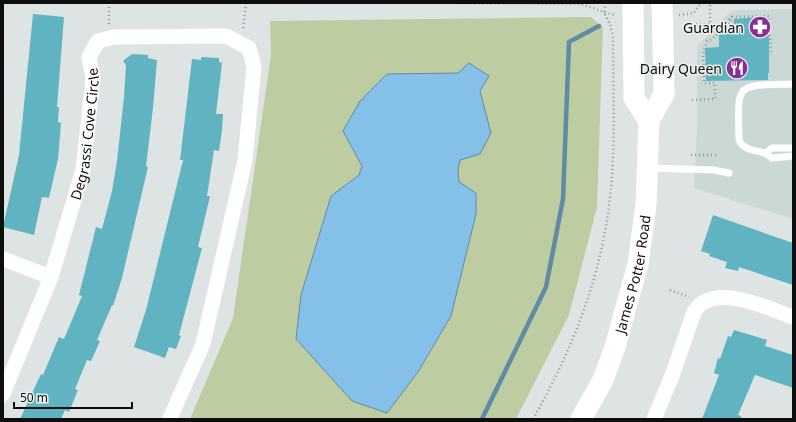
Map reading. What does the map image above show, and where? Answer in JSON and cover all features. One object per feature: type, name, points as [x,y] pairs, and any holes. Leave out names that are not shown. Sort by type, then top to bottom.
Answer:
[{"type":"main road","name":"James Potter Road","points":[[581,419],[603,380],[615,348],[634,282],[646,205],[649,168],[649,120],[664,94],[662,3]]},
{"type":"main road","points":[[625,9],[634,98],[649,120]]},
{"type":"street","name":"Degrassi Cove Circle","points":[[3,394],[51,277],[83,170],[93,78],[89,56],[98,41],[114,37],[226,36],[242,43]]},
{"type":"street","points":[[170,418],[203,344],[245,160],[254,66],[249,48],[242,43]]},
{"type":"street","points":[[3,259],[51,277]]},
{"type":"street","points":[[654,419],[672,376],[694,312],[702,303],[713,298],[727,297],[750,302],[793,317]]},
{"type":"lane","points":[[793,84],[753,86],[746,88],[740,93],[738,102],[739,140],[744,147],[765,153],[772,158],[793,156]]},
{"type":"lane","points":[[765,153],[772,148],[793,148]]},
{"type":"lane","points":[[649,168],[714,170],[729,173]]},
{"type":"path","points":[[110,3],[108,21],[114,37]]},
{"type":"path","points":[[242,43],[246,3]]},
{"type":"path","points":[[458,3],[578,4],[592,6],[604,13],[610,24],[613,37],[613,139],[610,198],[600,255],[581,318],[554,382],[534,419]]},
{"type":"path","points":[[604,13],[606,3]]},
{"type":"path","points":[[690,14],[694,13],[701,3]]},
{"type":"path","points":[[710,4],[710,24]]},
{"type":"path","points":[[604,13],[625,9]]},
{"type":"path","points":[[692,24],[710,24],[717,30],[732,17],[769,16],[771,55]]},
{"type":"path","points":[[692,100],[715,100],[715,83],[704,83],[704,50],[707,41],[713,39],[731,22],[732,17]]},
{"type":"path","points":[[692,155],[717,155]]},
{"type":"shaded area","points":[[793,9],[793,219],[694,188],[697,127],[697,46],[732,10]]},
{"type":"green space","points":[[591,17],[603,27],[597,207],[569,315],[516,419],[190,419],[233,318],[271,55],[270,21]]},
{"type":"water","points":[[469,63],[489,76],[480,91],[491,133],[480,154],[460,160],[458,169],[459,182],[476,193],[476,214],[451,316],[418,372],[387,413],[352,401],[296,339],[301,295],[331,196],[359,175],[362,166],[343,131],[360,101],[387,74],[458,73]]},
{"type":"building","points":[[33,14],[64,17],[57,107],[59,107],[58,122],[61,123],[58,159],[49,198],[42,197],[34,235],[3,227],[19,155]]},
{"type":"building","points":[[760,17],[767,18],[769,26],[768,80],[706,81],[705,48],[719,47],[719,33],[734,32],[734,19]]},
{"type":"building","points":[[132,54],[148,55],[148,58],[157,60],[146,166],[148,167],[122,278],[113,306],[112,305],[97,340],[100,341],[91,361],[87,360],[75,389],[78,390],[69,412],[65,410],[61,419],[20,419],[41,374],[43,375],[59,337],[64,339],[82,296],[79,295],[96,227],[102,229],[112,191],[124,97],[126,65],[123,61]]},
{"type":"building","points":[[201,57],[219,58],[219,62],[222,63],[216,114],[223,114],[222,130],[219,151],[214,150],[207,196],[210,196],[198,247],[202,248],[179,335],[181,336],[176,349],[169,347],[165,358],[134,347],[146,310],[183,160],[180,160],[192,59],[201,60]]},
{"type":"building","points":[[713,215],[793,243],[793,285],[739,267],[738,271],[725,268],[727,262],[709,256],[710,254],[701,251]]},
{"type":"building","points":[[734,330],[767,340],[765,346],[793,355],[793,388],[755,375],[738,415],[741,416],[741,419],[702,419],[719,375],[714,373],[718,358],[720,359],[728,336],[731,337]]},
{"type":"waterway","points":[[482,419],[546,287],[563,199],[569,42],[599,26]]},
{"type":"place","name":"Guardian","points":[[760,27]]},
{"type":"place","name":"Dairy Queen","points":[[737,68]]}]
